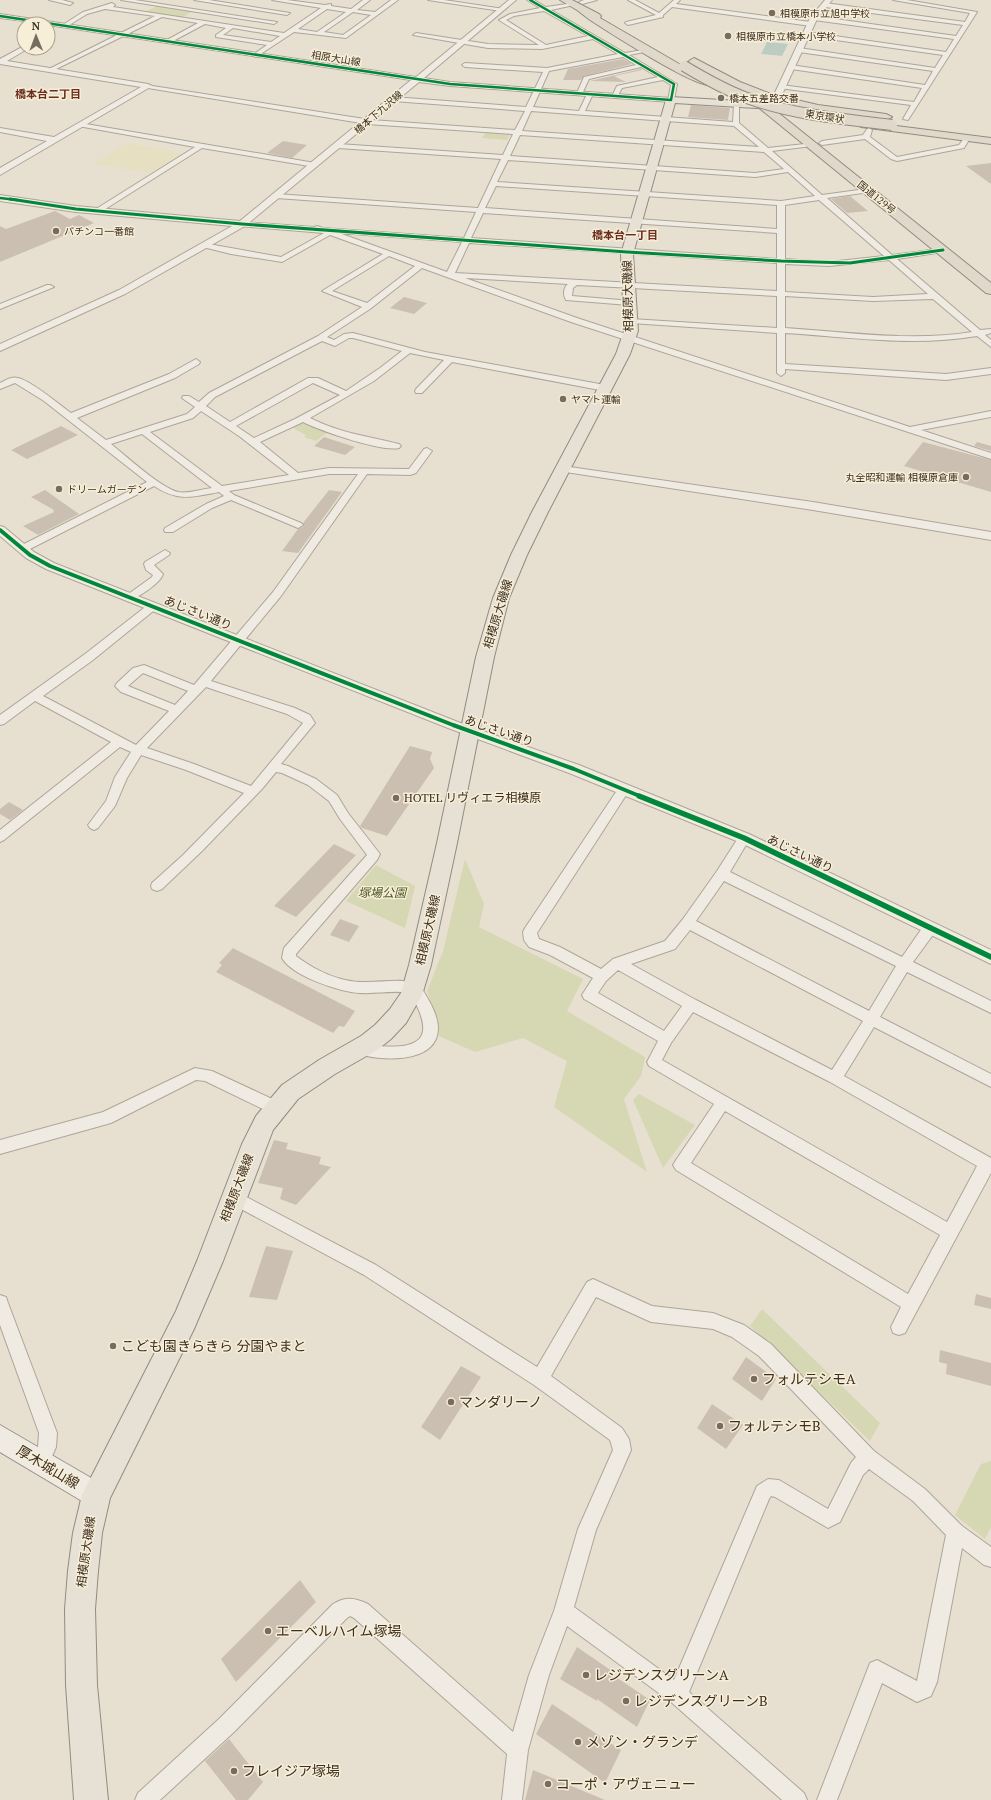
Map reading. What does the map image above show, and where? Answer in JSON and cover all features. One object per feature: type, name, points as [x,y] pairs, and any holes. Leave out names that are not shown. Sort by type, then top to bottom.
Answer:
[{"type":"highway","points":[[576,3],[604,12]]},
{"type":"highway","points":[[576,3],[593,18],[740,102]]},
{"type":"highway","name":"東京環状","points":[[576,3],[687,63],[726,89],[771,105],[815,115],[991,134]]},
{"type":"highway","points":[[618,18],[643,32]]},
{"type":"highway","points":[[687,63],[736,84],[774,107],[824,119],[991,141]]},
{"type":"highway","points":[[774,107],[819,108],[991,130]]},
{"type":"highway","name":"国道129号","points":[[774,107],[802,127],[817,144],[991,282]]},
{"type":"highway","name":"国道129号","points":[[774,107],[870,190],[991,290]]},
{"type":"highway","points":[[802,127],[803,123],[810,119],[824,119]]},
{"type":"highway","name":"東京環状","points":[[892,123],[991,137]]},
{"type":"main road","points":[[671,100],[740,102],[774,107]]},
{"type":"main road","name":"相模原大磯線","points":[[86,1797],[81,1689],[80,1621],[82,1567],[88,1525],[96,1495],[186,1320],[210,1261],[233,1197],[264,1123],[290,1092],[305,1081],[360,1049],[383,1032],[398,1016],[414,988],[446,851],[485,657],[501,598],[519,554],[623,354],[629,337],[630,321],[627,284],[627,252],[671,100]]},
{"type":"main road","name":"厚木城山線","points":[[0,1438],[96,1495]]},
{"type":"street","points":[[52,0],[70,3]]},
{"type":"street","points":[[56,30],[85,13],[105,8],[124,0],[274,22]]},
{"type":"street","points":[[197,0],[287,13]]},
{"type":"street","points":[[275,0],[304,2],[326,7],[376,14]]},
{"type":"street","points":[[256,55],[337,0]]},
{"type":"street","points":[[319,33],[367,0]]},
{"type":"street","points":[[293,30],[344,37],[395,0]]},
{"type":"street","points":[[431,0],[501,9]]},
{"type":"street","name":"橋本下九沢線","points":[[0,348],[122,292],[242,224],[338,146],[512,0]]},
{"type":"street","points":[[530,0],[675,84],[671,100]]},
{"type":"street","points":[[546,47],[502,20],[512,15],[594,0]]},
{"type":"street","points":[[631,0],[661,16]]},
{"type":"street","points":[[628,23],[661,16],[677,0]]},
{"type":"street","points":[[896,0],[973,11],[906,120]]},
{"type":"street","points":[[180,19],[210,1]]},
{"type":"street","points":[[259,31],[304,2]]},
{"type":"street","points":[[774,107],[812,21],[827,2],[966,24]]},
{"type":"street","points":[[672,5],[957,38]]},
{"type":"street","points":[[105,8],[286,35]]},
{"type":"street","name":"相原大山線","points":[[0,16],[416,79],[457,84],[671,100]]},
{"type":"street","points":[[50,70],[160,16]]},
{"type":"street","points":[[169,42],[203,22]]},
{"type":"street","points":[[232,27],[218,36],[272,44]]},
{"type":"street","points":[[806,34],[947,54]]},
{"type":"street","points":[[416,35],[488,46],[546,47],[594,37]]},
{"type":"street","points":[[465,65],[546,70],[647,50]]},
{"type":"street","points":[[799,50],[937,70]]},
{"type":"street","points":[[0,62],[16,53]]},
{"type":"street","points":[[0,62],[368,121],[516,133],[767,150],[866,137],[893,158],[962,147],[967,138]]},
{"type":"street","points":[[580,93],[586,78],[643,65]]},
{"type":"street","points":[[791,67],[926,87]]},
{"type":"street","points":[[450,275],[546,70]]},
{"type":"street","points":[[615,96],[618,87],[664,78]]},
{"type":"street","points":[[0,172],[148,86]]},
{"type":"street","points":[[782,87],[916,104]]},
{"type":"street","points":[[581,113],[590,94]]},
{"type":"street","points":[[393,100],[736,124],[991,344]]},
{"type":"street","points":[[736,124],[740,102]]},
{"type":"street","points":[[80,125],[314,165]]},
{"type":"street","points":[[866,137],[871,126]]},
{"type":"street","points":[[0,130],[56,140]]},
{"type":"street","points":[[99,211],[200,146]]},
{"type":"street","points":[[338,146],[755,175],[790,170]]},
{"type":"street","points":[[493,184],[781,203],[870,190]]},
{"type":"street","points":[[276,196],[781,231]]},
{"type":"street","points":[[0,198],[99,211],[242,224],[317,228],[627,252],[781,261],[839,264],[943,250]]},
{"type":"street","points":[[781,203],[781,387]]},
{"type":"street","points":[[317,228],[528,304],[991,456]]},
{"type":"street","points":[[206,245],[231,252],[282,260],[329,233]]},
{"type":"street","points":[[368,306],[326,291],[388,254]]},
{"type":"street","points":[[106,443],[190,416],[212,395],[322,338],[368,306],[420,265]]},
{"type":"street","points":[[450,275],[886,300],[935,296]]},
{"type":"street","points":[[573,281],[573,284],[569,287],[569,298],[629,302]]},
{"type":"street","points":[[0,307],[50,287]]},
{"type":"street","points":[[630,321],[924,339],[950,338],[991,331]]},
{"type":"street","points":[[322,338],[335,343],[347,336],[353,335],[408,351],[605,388]]},
{"type":"street","points":[[254,442],[304,418],[346,394],[385,369],[408,351]]},
{"type":"street","points":[[419,391],[450,359]]},
{"type":"street","points":[[70,417],[172,376],[196,362]]},
{"type":"street","points":[[782,366],[946,377],[991,371]]},
{"type":"street","points":[[0,386],[17,380],[47,399],[106,443],[154,482],[171,494],[175,495],[340,470],[413,471],[427,451]]},
{"type":"street","points":[[231,425],[311,380],[315,380],[346,394]]},
{"type":"street","points":[[186,398],[231,425],[296,476]]},
{"type":"street","points":[[911,429],[991,414]]},
{"type":"street","points":[[304,418],[323,428],[365,442],[396,446]]},
{"type":"street","points":[[143,431],[231,498],[298,525]]},
{"type":"street","points":[[563,469],[759,498],[991,536]]},
{"type":"street","points":[[94,825],[111,803],[121,777],[139,749],[200,686],[277,594],[365,471]]},
{"type":"street","points":[[22,549],[154,482]]},
{"type":"street","points":[[169,530],[209,506],[231,498]]},
{"type":"street","name":"あじさい通り","points":[[0,530],[22,549],[50,566],[469,731],[520,748],[744,838],[991,957]]},
{"type":"street","points":[[131,597],[157,578],[158,574],[150,568],[149,564],[165,553]]},
{"type":"street","points":[[0,721],[89,657],[153,606]]},
{"type":"street","points":[[157,886],[201,845],[274,768],[276,762],[307,726],[308,720],[291,712],[144,670],[137,671],[121,686],[125,690],[176,710]]},
{"type":"street","points":[[34,696],[119,742],[252,791]]},
{"type":"street","points":[[0,837],[119,742]]},
{"type":"street","points":[[274,768],[284,769],[312,782],[333,798],[344,816],[374,854],[373,857],[289,952],[289,958],[313,973],[342,986],[362,988],[401,985],[414,988],[428,1014],[430,1036],[425,1044],[414,1049],[396,1052],[372,1052],[360,1049]]},
{"type":"street","points":[[602,976],[555,951],[534,943],[531,940],[530,932],[624,789]]},
{"type":"street","points":[[666,1039],[589,995],[602,976],[618,963],[670,945],[688,923],[722,874],[744,838]]},
{"type":"street","points":[[722,874],[991,1007]]},
{"type":"street","points":[[688,923],[991,1081]]},
{"type":"street","points":[[835,1078],[905,964],[930,928]]},
{"type":"street","points":[[618,963],[691,1004],[835,1078],[989,1164],[949,1232],[899,1326]]},
{"type":"street","points":[[691,1004],[666,1039],[654,1062],[949,1232]]},
{"type":"street","points":[[0,1147],[106,1118],[195,1074],[207,1075],[276,1108]]},
{"type":"street","points":[[723,1102],[681,1165],[910,1304]]},
{"type":"street","points":[[233,1197],[370,1270],[540,1379],[616,1434],[620,1439],[622,1450],[587,1529],[563,1611],[539,1675],[518,1750],[512,1800]]},
{"type":"street","points":[[540,1379],[593,1286],[651,1314],[713,1320],[738,1331],[765,1350],[868,1457],[919,1495],[956,1532],[991,1558]]},
{"type":"street","points":[[0,1304],[48,1433],[47,1447],[40,1462]]},
{"type":"street","points":[[678,1696],[735,1562],[761,1495],[765,1489],[772,1487],[779,1489],[828,1519],[834,1516],[857,1469],[868,1457]]},
{"type":"street","points":[[827,1800],[877,1670],[911,1690],[917,1692],[924,1689],[927,1682],[956,1532]]},
{"type":"street","points":[[145,1800],[227,1725],[346,1606],[353,1607],[361,1611],[518,1750]]},
{"type":"street","points":[[563,1611],[678,1696],[797,1800]]},
{"type":"shaded area","points":[[767,42],[788,44],[782,56],[761,54]]},
{"type":"shaded area","points":[[126,143],[175,151],[174,153],[183,154],[153,174],[94,164]]},
{"type":"green space","points":[[159,5],[194,10],[180,19],[143,13]]},
{"type":"green space","points":[[486,132],[510,134],[507,140],[482,138]]},
{"type":"green space","points":[[306,422],[328,432],[316,441],[304,437],[306,435],[291,427]]},
{"type":"green space","points":[[465,859],[484,904],[479,927],[583,979],[567,1011],[645,1057],[641,1076],[624,1099],[647,1172],[554,1107],[567,1061],[523,1038],[475,1052],[439,1036],[427,991],[443,951]]},
{"type":"green space","name":"塚場公園","points":[[376,865],[415,886],[405,928],[346,901]]},
{"type":"green space","points":[[639,1094],[695,1125],[663,1168],[633,1100]]},
{"type":"green space","points":[[762,1309],[880,1423],[870,1441],[750,1326]]},
{"type":"green space","points":[[991,1461],[991,1527],[985,1539],[955,1515],[981,1464]]},
{"type":"building","points":[[623,59],[632,64],[584,76],[581,80],[563,80],[568,69]]},
{"type":"building","points":[[642,70],[614,76],[626,82],[590,81]]},
{"type":"building","points":[[691,105],[730,108],[728,120],[688,117]]},
{"type":"building","points":[[283,141],[307,145],[292,158],[267,153]]},
{"type":"building","points":[[991,163],[991,184],[966,166]]},
{"type":"building","points":[[850,196],[868,211],[847,213],[831,199]]},
{"type":"building","points":[[55,211],[70,219],[79,215],[94,223],[0,262],[0,226],[6,229]]},
{"type":"building","points":[[404,297],[427,303],[414,314],[390,308]]},
{"type":"building","points":[[61,426],[78,435],[27,459],[11,450]]},
{"type":"building","points":[[324,437],[355,447],[345,455],[314,446]]},
{"type":"building","name":"丸全昭和運輸 相模原倉庫","points":[[923,442],[991,460],[991,492],[904,466]]},
{"type":"building","points":[[977,442],[991,446],[991,451],[974,446]]},
{"type":"building","points":[[45,490],[79,514],[38,535],[23,526],[54,512],[54,510],[31,497]]},
{"type":"building","points":[[329,490],[342,492],[298,553],[282,551],[298,529],[304,526],[303,523]]},
{"type":"building","name":"HOTEL リヴィエラ相模原","points":[[410,746],[432,752],[430,759],[434,768],[387,836],[362,828],[360,826]]},
{"type":"building","points":[[9,802],[23,810],[10,820],[0,814],[0,809]]},
{"type":"building","points":[[334,844],[356,855],[296,917],[274,906]]},
{"type":"building","points":[[340,919],[359,926],[349,942],[330,935]]},
{"type":"building","points":[[233,948],[355,1011],[344,1027],[339,1026],[333,1033],[216,972],[222,965],[219,963]]},
{"type":"building","points":[[274,1140],[288,1143],[286,1149],[321,1157],[319,1164],[331,1167],[296,1205],[280,1199],[283,1188],[258,1183]]},
{"type":"building","points":[[266,1246],[293,1251],[277,1300],[249,1297]]},
{"type":"building","points":[[976,1294],[991,1298],[991,1309],[974,1305]]},
{"type":"building","points":[[940,1350],[991,1363],[991,1386],[946,1374],[947,1364],[939,1362]]},
{"type":"building","name":"フォルテシモA","points":[[746,1357],[776,1379],[762,1401],[732,1379]]},
{"type":"building","name":"マンダリーノ","points":[[461,1366],[481,1377],[440,1440],[421,1427]]},
{"type":"building","name":"フォルテシモB","points":[[712,1404],[743,1425],[726,1449],[697,1428]]},
{"type":"building","name":"エーベルハイム塚場","points":[[300,1580],[316,1602],[236,1682],[221,1659]]},
{"type":"building","points":[[577,1647],[612,1671],[610,1673],[650,1700],[637,1727],[597,1699],[597,1701],[560,1679]]},
{"type":"building","name":"メゾン・グランデ","points":[[552,1704],[621,1750],[605,1783],[536,1734]]},
{"type":"building","name":"フレイジア塚場","points":[[229,1739],[263,1782],[248,1800],[236,1800],[205,1761]]},
{"type":"building","name":"コーポ・アヴェニュー","points":[[533,1770],[605,1800],[525,1800]]},
{"type":"cycle path","points":[[0,16],[450,84],[671,100],[674,84],[530,0]]},
{"type":"cycle path","points":[[0,198],[76,209],[242,224],[627,252],[781,261],[850,263],[943,250]]},
{"type":"cycle path","points":[[0,530],[30,555],[50,566],[453,725],[574,769],[744,838],[991,957]]},
{"type":"place","name":"相模原市立旭中学校","points":[[772,13]]},
{"type":"place","name":"相模原市立橋本小学校","points":[[728,36]]},
{"type":"place","name":"橋本五差路交番","points":[[721,98]]},
{"type":"place","name":"パチンコ一番館","points":[[56,231]]},
{"type":"place","name":"ヤマト運輸","points":[[563,399]]},
{"type":"place","name":"丸全昭和運輸 相模原倉庫","points":[[966,477]]},
{"type":"place","name":"ドリームガーデン","points":[[59,489]]},
{"type":"place","name":"HOTEL リヴィエラ相模原","points":[[396,798]]},
{"type":"place","name":"こども園きらきら 分園やまと","points":[[113,1346]]},
{"type":"place","name":"フォルテシモA","points":[[754,1379]]},
{"type":"place","name":"マンダリーノ","points":[[451,1402]]},
{"type":"place","name":"フォルテシモB","points":[[720,1426]]},
{"type":"place","name":"エーベルハイム塚場","points":[[268,1631]]},
{"type":"place","name":"レジデンスグリーンA","points":[[586,1675]]},
{"type":"place","name":"レジデンスグリーンB","points":[[626,1701]]},
{"type":"place","name":"メゾン・グランデ","points":[[578,1742]]},
{"type":"place","name":"フレイジア塚場","points":[[234,1771]]},
{"type":"place","name":"コーポ・アヴェニュー","points":[[548,1784]]},
{"type":"district","name":"橋本台二丁目","points":[[48,94]]},
{"type":"district","name":"橋本台一丁目","points":[[625,235]]}]
